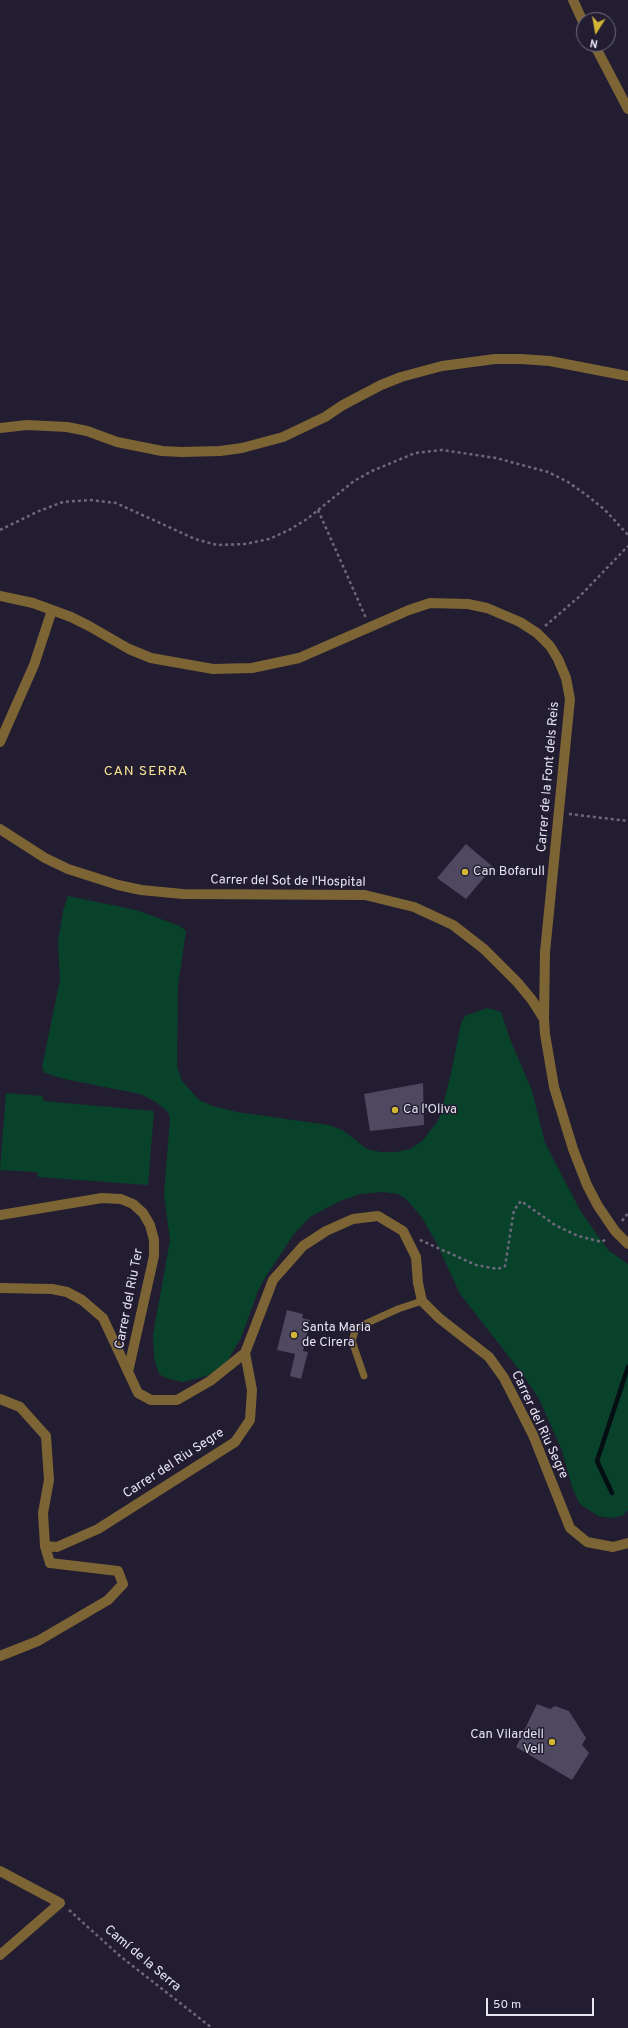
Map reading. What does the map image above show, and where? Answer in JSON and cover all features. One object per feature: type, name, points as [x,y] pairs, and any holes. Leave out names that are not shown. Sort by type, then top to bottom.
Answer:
[{"type":"street","points":[[574,0],[579,12]]},
{"type":"street","points":[[598,52],[628,109]]},
{"type":"street","points":[[0,428],[27,425],[67,427],[87,431],[117,442],[162,451],[220,451],[242,448],[283,437],[319,420],[343,405],[381,385],[401,377],[442,366],[495,359],[521,359],[550,361],[628,376]]},
{"type":"street","name":"Carrer de la Font dels Reis","points":[[0,596],[33,603],[52,610],[89,626],[129,649],[151,658],[213,669],[252,668],[286,661],[321,649],[370,626],[430,603],[449,602],[468,604],[498,612],[520,622],[537,633],[550,646],[558,659],[566,678],[570,699],[545,952],[544,1019],[554,1087],[586,1185],[615,1231],[628,1244]]},
{"type":"street","points":[[0,742],[34,665],[52,610]]},
{"type":"street","name":"Carrer del Sot de l'Hospital","points":[[0,829],[46,858],[68,869],[118,885],[141,890],[183,894],[350,894],[365,895],[414,907],[453,925],[484,949],[518,983],[532,1000],[544,1019]]},
{"type":"street","name":"Carrer del Riu Ter","points":[[0,1215],[102,1198],[121,1199],[133,1204],[143,1213],[150,1225],[154,1240],[154,1256],[128,1372]]},
{"type":"street","points":[[0,1288],[52,1289],[67,1292],[82,1300],[103,1318],[138,1393],[151,1400],[177,1400],[210,1381],[245,1353],[273,1280],[303,1246],[326,1231],[353,1219],[378,1216],[403,1231],[416,1257],[418,1283],[422,1301]]},
{"type":"street","name":"Carrer del Riu Segre","points":[[422,1301],[439,1318],[489,1357],[504,1378],[533,1435],[570,1528],[587,1542],[613,1547],[628,1542]]},
{"type":"street","name":"Carrer del Riu Segre","points":[[46,1546],[57,1547],[98,1529],[235,1442],[250,1420],[252,1390],[245,1353]]},
{"type":"street","points":[[0,1399],[20,1407],[46,1436],[49,1480],[43,1513],[46,1546],[50,1563],[118,1571],[123,1584],[108,1600],[38,1641],[0,1656]]},
{"type":"street","points":[[0,1871],[60,1903],[0,1955]]},
{"type":"lane","points":[[364,1376],[352,1341],[356,1328],[398,1309],[422,1301]]},
{"type":"path","points":[[0,530],[39,511],[63,502],[90,500],[116,504],[196,539],[217,545],[245,544],[275,536],[301,522],[337,494],[372,471],[415,453],[442,450],[496,458],[548,472],[568,482],[589,497],[605,510],[628,535]]},
{"type":"path","points":[[318,510],[370,626]]},
{"type":"path","points":[[537,633],[580,596],[628,546]]},
{"type":"path","points":[[559,812],[628,821]]},
{"type":"path","points":[[406,1236],[422,1241],[476,1265],[498,1269],[505,1266],[514,1210],[521,1201],[555,1224],[578,1236],[602,1242],[615,1231],[628,1213]]},
{"type":"path","name":"Camí de la Serra","points":[[60,1903],[132,1966],[212,2028]]},
{"type":"green space","points":[[68,896],[136,910],[180,926],[186,931],[178,985],[177,1066],[182,1081],[199,1100],[213,1106],[237,1112],[329,1125],[344,1131],[367,1149],[381,1152],[396,1152],[410,1149],[422,1141],[437,1122],[441,1114],[461,1023],[465,1016],[487,1008],[501,1012],[510,1039],[532,1091],[545,1143],[581,1212],[608,1250],[628,1264],[628,1510],[622,1516],[610,1518],[598,1516],[580,1504],[573,1490],[561,1448],[539,1399],[524,1376],[460,1294],[436,1242],[421,1216],[405,1198],[398,1194],[383,1192],[360,1194],[340,1201],[310,1217],[294,1234],[265,1278],[258,1291],[241,1338],[226,1363],[207,1376],[183,1382],[166,1378],[159,1374],[154,1358],[153,1335],[170,1240],[164,1194],[170,1119],[168,1112],[156,1102],[140,1094],[64,1079],[45,1073],[42,1067],[60,980],[58,941],[63,911]]},
{"type":"green space","points":[[6,1093],[43,1096],[43,1101],[154,1111],[148,1185],[38,1177],[37,1172],[0,1170]]},
{"type":"building","name":"Can Bofarull","points":[[466,844],[493,867],[466,899],[437,878]]},
{"type":"building","name":"Ca l'Oliva","points":[[423,1083],[424,1125],[370,1131],[364,1094]]},
{"type":"building","name":"Santa Maria de Cirera","points":[[287,1310],[303,1314],[302,1318],[310,1320],[303,1351],[308,1352],[301,1379],[290,1376],[295,1354],[277,1350]]},
{"type":"building","name":"Can Vilardell Vell","points":[[537,1704],[550,1709],[555,1706],[569,1711],[586,1738],[582,1745],[589,1753],[572,1780],[516,1747]]},
{"type":"waterway","points":[[612,1493],[597,1461],[628,1367]]},
{"type":"place","name":"Can Bofarull","points":[[465,872]]},
{"type":"place","name":"Ca l'Oliva","points":[[395,1110]]},
{"type":"place","name":"Santa Maria de Cirera","points":[[294,1335]]},
{"type":"place","name":"Can Vilardell Vell","points":[[552,1742]]},
{"type":"district","name":"CAN SERRA","points":[[146,772]]}]
